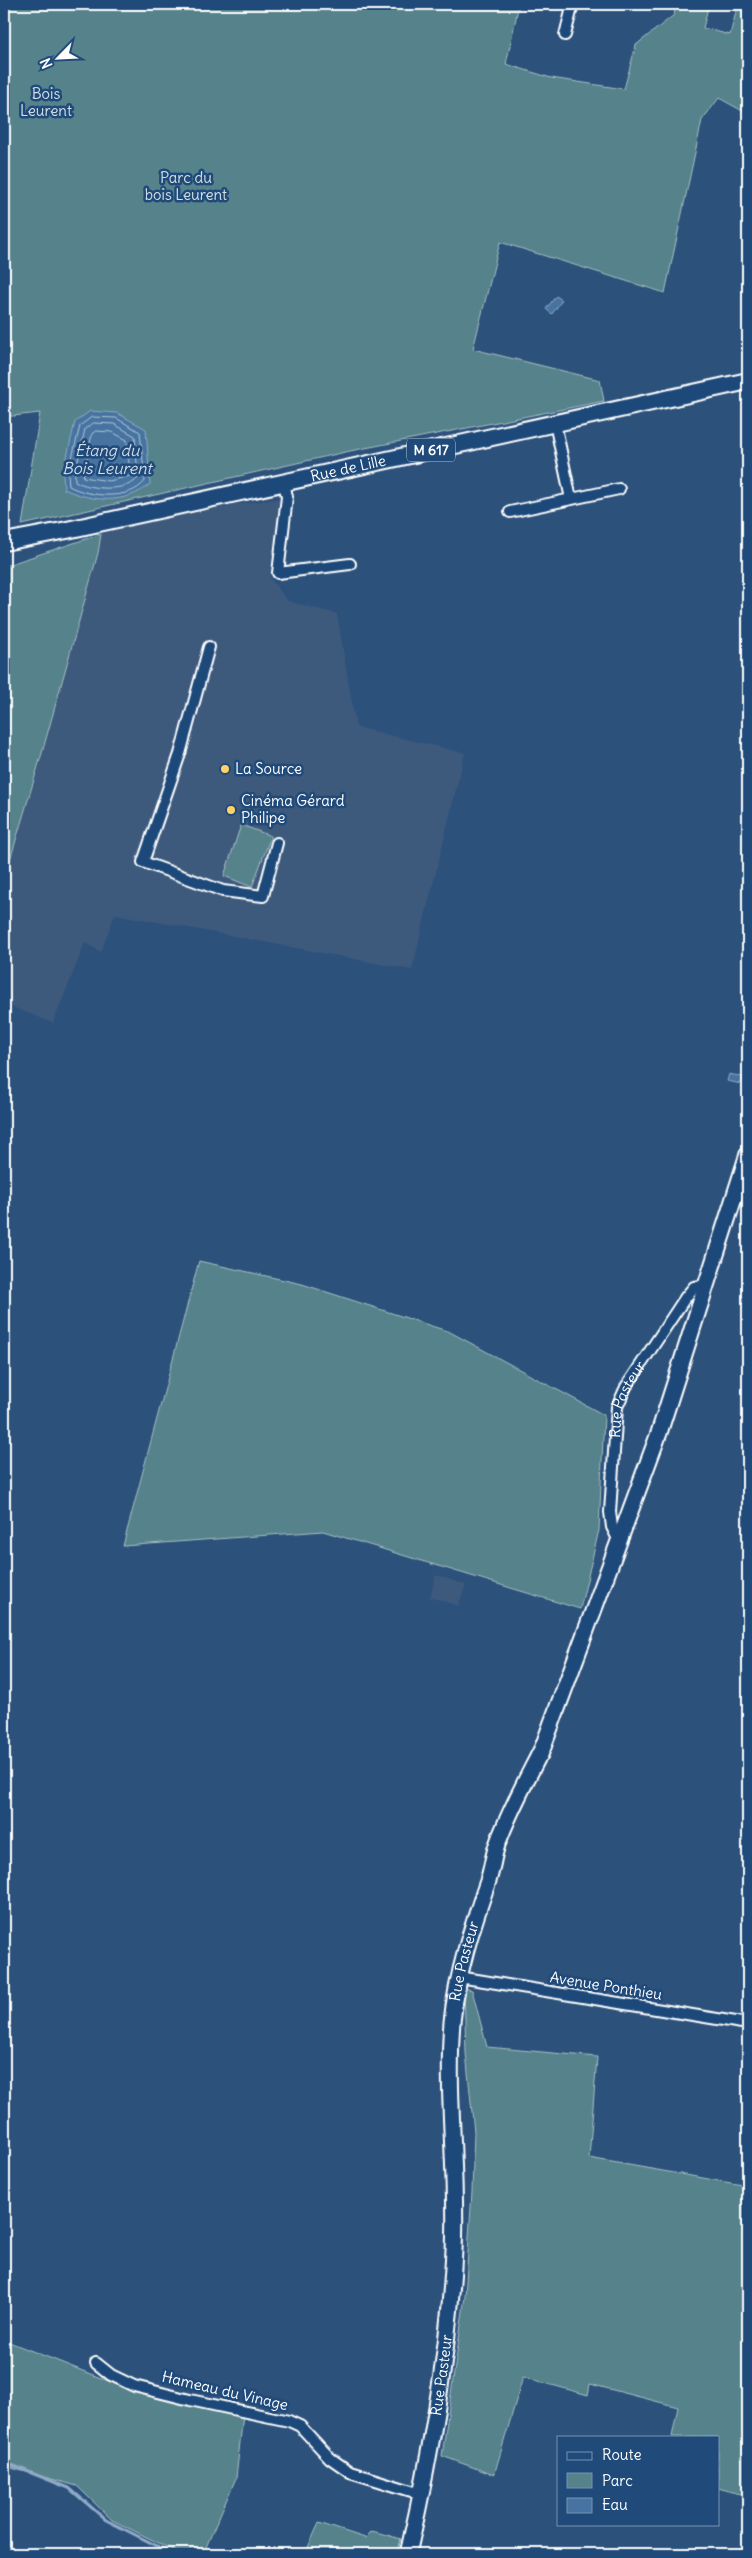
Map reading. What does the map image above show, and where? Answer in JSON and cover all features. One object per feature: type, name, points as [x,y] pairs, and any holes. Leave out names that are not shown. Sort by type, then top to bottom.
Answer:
[{"type":"main road","name":"Rue de Lille","points":[[4,542],[67,530],[748,381]]},
{"type":"main road","name":"Rue de Lille","points":[[4,550],[67,530]]},
{"type":"main road","name":"Rue Pasteur","points":[[408,2554],[436,2420],[444,2363],[454,2254],[456,2192],[461,2159],[460,2132],[452,2079],[452,2023],[459,1977],[467,1944],[490,1876],[496,1847],[509,1815],[543,1747],[659,1433],[748,1154]]},
{"type":"street","points":[[565,35],[573,4]]},
{"type":"street","points":[[555,423],[571,499]]},
{"type":"street","points":[[284,482],[287,497],[278,573],[350,564]]},
{"type":"street","points":[[510,512],[618,489]]},
{"type":"street","points":[[209,647],[180,754],[143,862],[222,891],[263,896],[277,843]]},
{"type":"street","name":"Rue Pasteur","points":[[619,1541],[612,1527],[610,1512],[617,1407],[626,1388],[685,1298],[694,1287],[707,1285]]},
{"type":"street","name":"Avenue Ponthieu","points":[[459,1977],[748,2024]]},
{"type":"street","name":"Hameau du Vinage","points":[[96,2363],[111,2375],[134,2386],[289,2421],[300,2426],[324,2453],[344,2468],[357,2475],[421,2494]]},
{"type":"shaded area","points":[[282,498],[270,578],[288,601],[337,614],[356,727],[465,753],[412,970],[115,914],[101,952],[85,943],[53,1023],[4,1004],[4,880],[42,753],[98,553],[101,534],[189,511]]},
{"type":"shaded area","points":[[436,1575],[466,1585],[458,1606],[430,1597]]},
{"type":"green space","name":"Parc du bois Leurent","points":[[4,4],[519,4],[506,64],[551,78],[624,89],[636,45],[674,15],[676,4],[709,4],[703,28],[730,35],[738,4],[748,4],[748,114],[719,98],[702,120],[665,293],[500,242],[473,349],[600,380],[604,401],[350,451],[22,525],[40,413],[4,417]]},
{"type":"green space","points":[[101,534],[98,553],[42,753],[4,880],[4,566]]},
{"type":"green space","points":[[241,825],[271,836],[252,887],[224,876]]},
{"type":"green space","points":[[199,1261],[302,1284],[450,1332],[604,1415],[599,1530],[580,1609],[323,1531],[123,1546]]},
{"type":"green space","points":[[464,1988],[472,1990],[487,2047],[597,2057],[589,2158],[748,2186],[748,2496],[720,2489],[720,2436],[672,2436],[678,2407],[590,2384],[588,2395],[523,2377],[494,2475],[442,2456],[465,2297],[472,2192],[474,2132],[466,2053]]},
{"type":"green space","points":[[4,2340],[116,2384],[243,2415],[236,2478],[203,2554],[181,2554],[112,2520],[77,2486],[4,2466]]},
{"type":"green space","points":[[319,2523],[365,2538],[372,2531],[401,2539],[397,2554],[305,2554]]},
{"type":"water","points":[[556,296],[562,300],[552,314],[546,309]]},
{"type":"water","name":"Étang du Bois Leurent","points":[[90,411],[117,413],[146,429],[150,484],[130,495],[109,499],[86,497],[64,489],[63,474],[75,422]]},
{"type":"water","points":[[729,1074],[743,1077],[741,1084],[727,1081]]},
{"type":"waterway","points":[[4,2462],[69,2488],[106,2520],[173,2554]]},
{"type":"place","name":"La Source","points":[[225,769]]},
{"type":"place","name":"Cinéma Gérard Philipe","points":[[231,810]]},
{"type":"park label","name":"Bois Leurent","points":[[46,102]]}]
